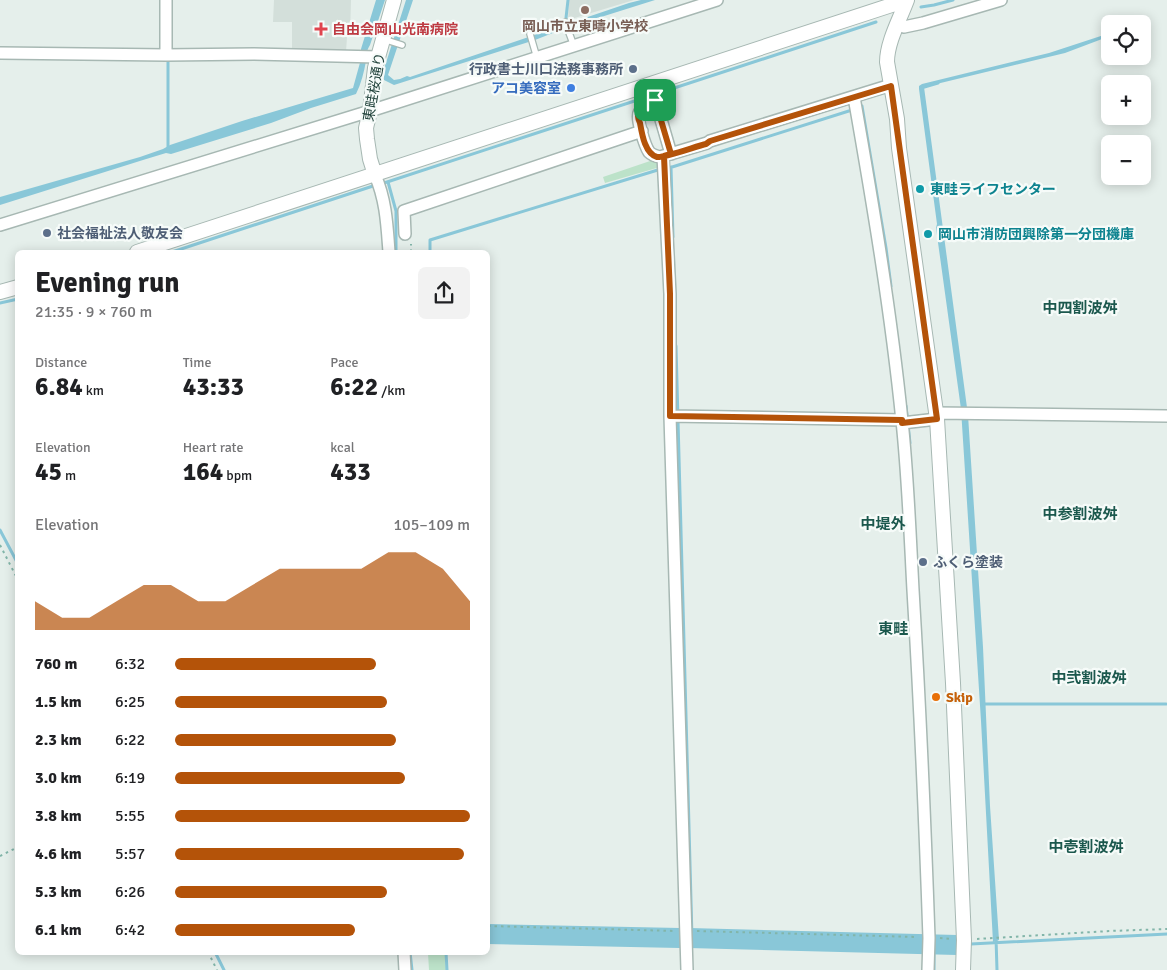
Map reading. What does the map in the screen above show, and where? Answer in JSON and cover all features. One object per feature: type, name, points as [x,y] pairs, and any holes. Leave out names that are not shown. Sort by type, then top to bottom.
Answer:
[{"type":"street","points":[[166,0],[166,55]]},
{"type":"street","name":"東畦桜通り","points":[[375,174],[370,159],[366,128],[375,68],[369,57],[387,41],[394,0]]},
{"type":"street","points":[[0,225],[574,46],[688,4],[717,0]]},
{"type":"street","points":[[143,250],[375,174],[653,93],[907,0],[887,54],[887,62],[936,416],[952,673],[964,940],[963,970]]},
{"type":"street","points":[[897,25],[904,27],[923,23],[1001,0]]},
{"type":"street","points":[[0,53],[254,54],[369,57]]},
{"type":"street","points":[[653,93],[638,116],[649,151],[666,162],[891,86]]},
{"type":"street","points":[[653,93],[666,162],[690,931],[687,970]]},
{"type":"street","points":[[854,97],[882,258],[905,422],[919,678],[929,942],[928,970]]},
{"type":"street","points":[[405,234],[404,211],[642,131]]},
{"type":"street","points":[[375,174],[384,200],[389,250]]},
{"type":"street","points":[[0,292],[15,288]]},
{"type":"street","points":[[675,415],[905,422],[965,413],[1167,416]]},
{"type":"street","points":[[404,955],[405,970]]},
{"type":"lane","points":[[565,22],[574,46]]},
{"type":"lane","points":[[530,34],[536,58]]},
{"type":"lane","points":[[387,41],[402,45]]},
{"type":"path","points":[[0,545],[15,574]]},
{"type":"path","points":[[0,856],[15,848]]},
{"type":"path","points":[[490,926],[690,931],[929,942]]},
{"type":"path","points":[[964,940],[1167,929]]},
{"type":"path","points":[[210,955],[217,970]]},
{"type":"shaded area","name":"自由会岡山光南病院","points":[[274,0],[351,0],[350,36],[347,37],[346,52],[292,51],[292,22],[273,22]]},
{"type":"shaded area","name":"岡山市立東疇小学校","points":[[569,0],[634,0],[568,20]]},
{"type":"green space","points":[[653,160],[659,162],[660,167],[605,183],[603,177]]},
{"type":"green space","points":[[428,955],[445,955],[446,970],[429,970]]},
{"type":"water","points":[[376,0],[385,0],[368,49],[363,74],[356,94],[271,123],[171,154],[166,153],[0,205],[0,197],[140,157],[242,121],[353,88],[361,59],[361,49]]},
{"type":"water","points":[[406,0],[413,0],[388,75],[394,80],[407,76],[410,77],[629,3],[641,0],[655,0],[394,85],[384,80],[384,69]]},
{"type":"water","points":[[1101,36],[1101,39],[1065,53],[924,87],[968,415],[999,940],[993,942],[961,409],[919,86],[1049,53]]},
{"type":"waterway","points":[[567,22],[568,0]]},
{"type":"waterway","points":[[921,7],[953,0]]},
{"type":"waterway","points":[[384,183],[876,22]]},
{"type":"waterway","points":[[168,59],[168,149]]},
{"type":"waterway","points":[[921,88],[938,83]]},
{"type":"waterway","points":[[859,107],[862,106],[891,286]]},
{"type":"waterway","points":[[669,168],[852,110]]},
{"type":"waterway","points":[[671,167],[673,237]]},
{"type":"waterway","points":[[430,250],[430,240],[661,169]]},
{"type":"waterway","points":[[388,182],[396,211],[396,250]]},
{"type":"waterway","points":[[178,250],[373,186]]},
{"type":"waterway","points":[[0,303],[15,300]]},
{"type":"waterway","points":[[676,346],[692,938]]},
{"type":"waterway","points":[[906,406],[910,443]]},
{"type":"waterway","points":[[0,530],[15,558]]},
{"type":"waterway","points":[[984,704],[1166,704]]},
{"type":"waterway","points":[[490,934],[680,938]]},
{"type":"waterway","points":[[971,944],[1167,934]]},
{"type":"waterway","points":[[689,938],[957,945]]},
{"type":"waterway","points":[[934,938],[934,970]]},
{"type":"waterway","points":[[996,938],[997,970]]},
{"type":"waterway","points":[[216,955],[224,970]]},
{"type":"waterway","points":[[410,955],[412,970]]},
{"type":"waterway","points":[[446,955],[447,970]]},
{"type":"place","name":"岡山市立東疇小学校","points":[[585,10]]},
{"type":"place","name":"自由会岡山光南病院","points":[[321,29]]},
{"type":"place","name":"行政書士川口法務事務所","points":[[633,69]]},
{"type":"place","name":"アコ美容室","points":[[571,88]]},
{"type":"place","name":"東畦ライフセンター","points":[[920,189]]},
{"type":"place","name":"社会福祉法人敬友会","points":[[47,233]]},
{"type":"place","name":"岡山市消防団興除第一分団機庫","points":[[928,234]]},
{"type":"place","name":"ふくら塗装","points":[[923,562]]},
{"type":"place","name":"Skip","points":[[936,697]]},
{"type":"district","name":"中四割波舛","points":[[1080,308]]},
{"type":"district","name":"中参割波舛","points":[[1080,514]]},
{"type":"district","name":"中堤外","points":[[883,524]]},
{"type":"district","name":"東畦","points":[[893,629]]},
{"type":"district","name":"中弐割波舛","points":[[1089,678]]},
{"type":"district","name":"中壱割波舛","points":[[1086,847]]},
{"type":"route","points":[[655,100],[644,107],[638,116],[643,138],[649,151],[655,156],[660,157],[671,154],[706,144],[710,141],[891,86],[937,419],[902,423],[902,420],[670,416],[670,294],[664,156],[671,154],[655,100]]}]
